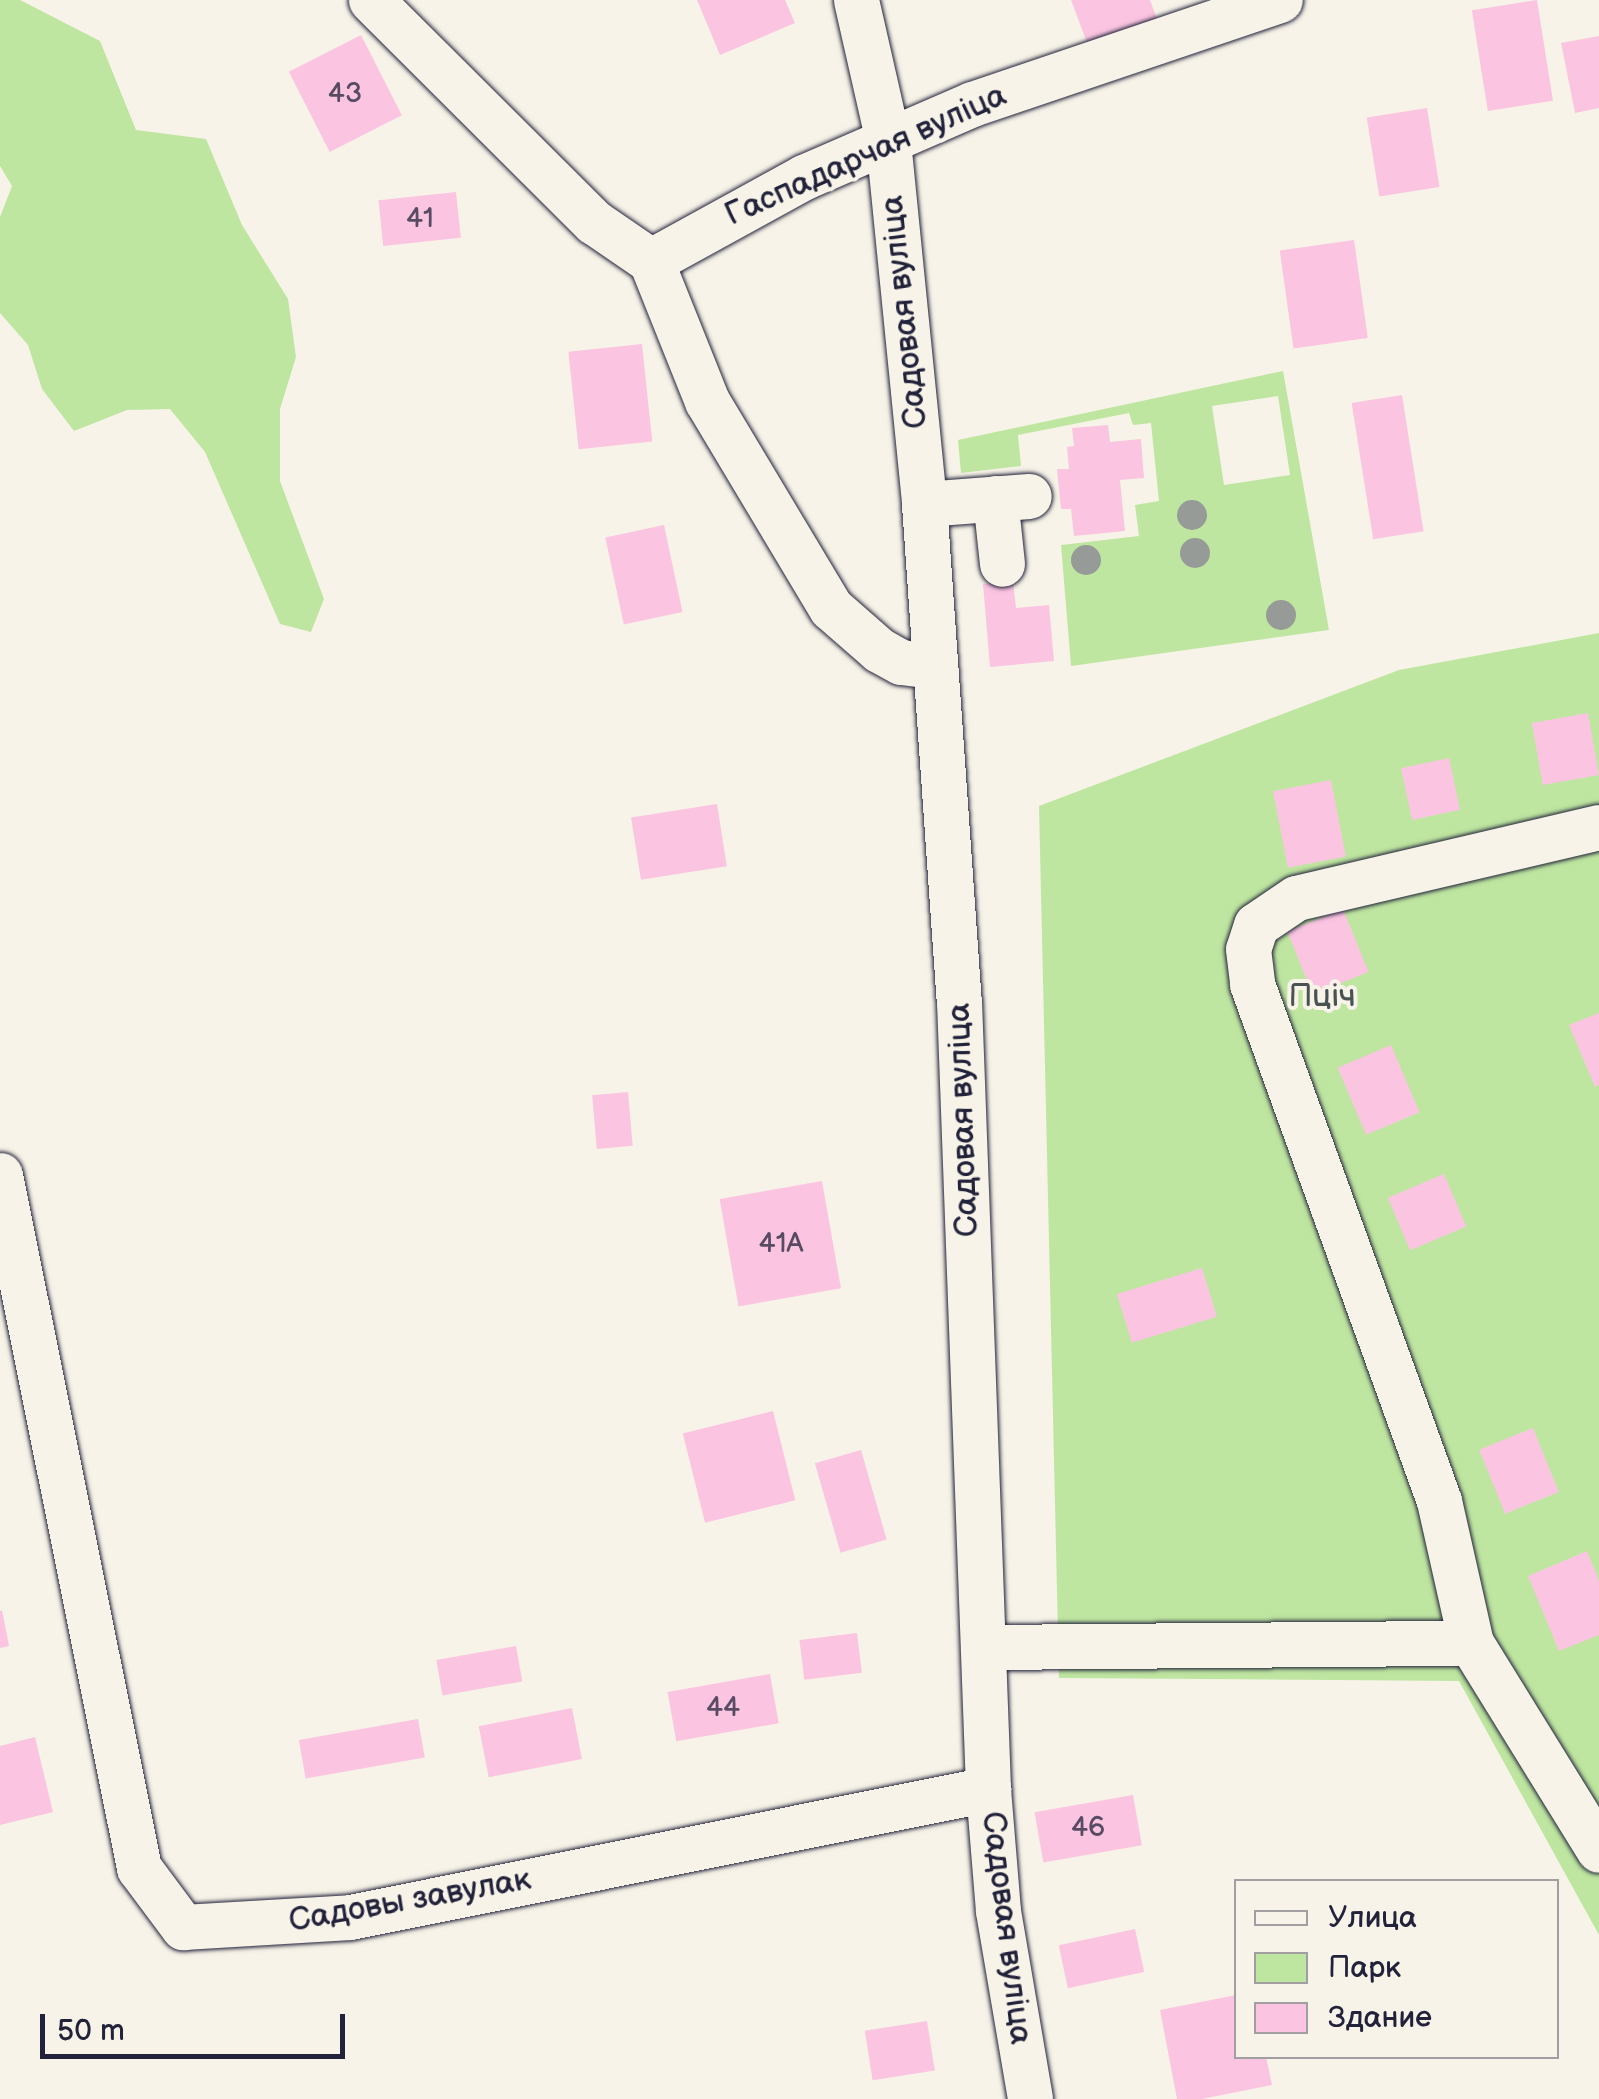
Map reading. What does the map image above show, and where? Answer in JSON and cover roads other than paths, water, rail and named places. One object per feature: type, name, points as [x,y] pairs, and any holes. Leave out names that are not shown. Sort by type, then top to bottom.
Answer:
[{"type":"street","points":[[370,0],[594,222],[651,260],[707,401],[831,608],[879,650],[901,662],[933,666]]},
{"type":"street","name":"Садовая вуліца","points":[[856,0],[888,141],[924,504],[960,1001],[988,1788],[998,1911],[1030,2099]]},
{"type":"street","name":"Гаспадарчая вуліца","points":[[651,260],[804,176],[972,104],[1280,0]]},
{"type":"street","points":[[924,504],[1012,497],[1002,564]]},
{"type":"street","points":[[1599,827],[1296,898],[1256,926],[1248,949],[1252,984],[1439,1501],[1471,1642],[1599,1850]]},
{"type":"street","name":"Садовы завулак","points":[[0,1175],[139,1868],[184,1927],[350,1918],[988,1788]]},
{"type":"street","points":[[985,1646],[1471,1642]]},
{"type":"park label","name":"Пціч","points":[[1322,997]]}]
